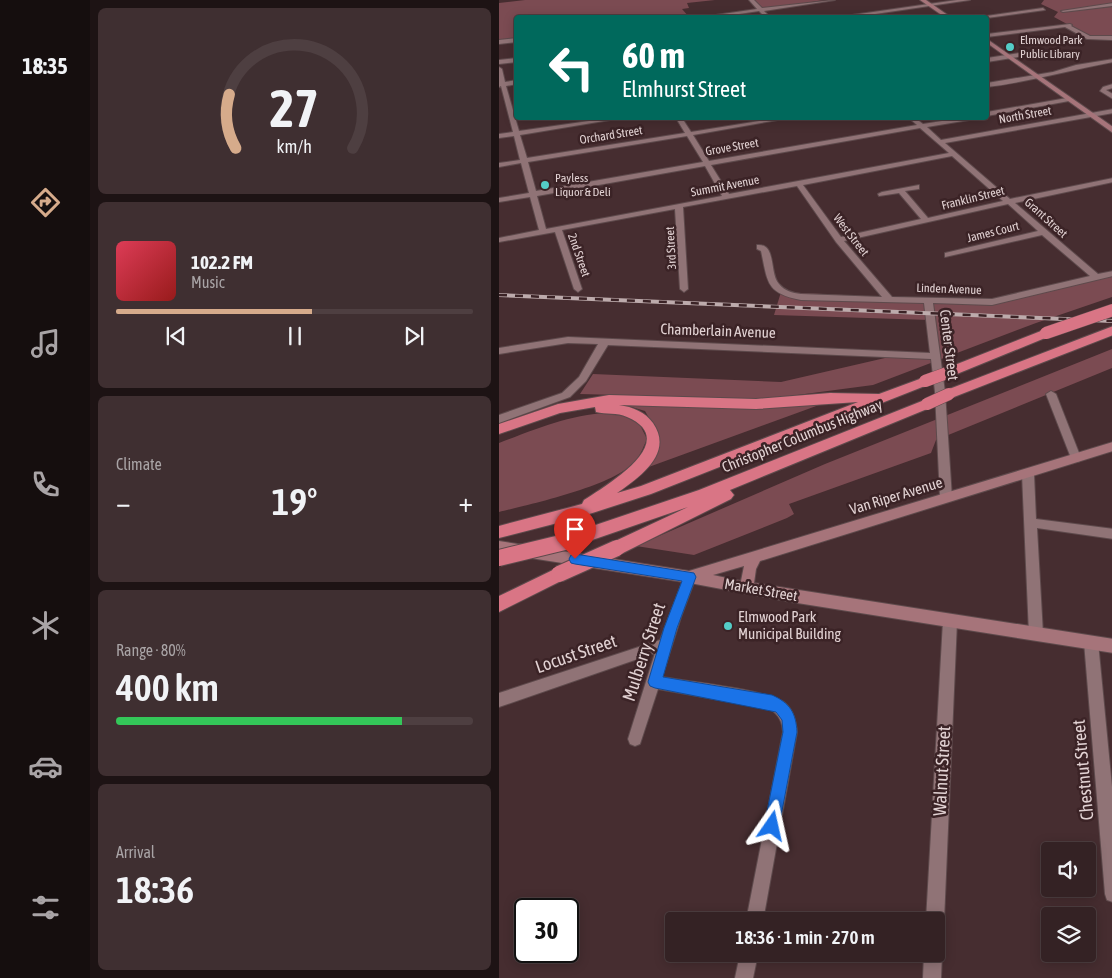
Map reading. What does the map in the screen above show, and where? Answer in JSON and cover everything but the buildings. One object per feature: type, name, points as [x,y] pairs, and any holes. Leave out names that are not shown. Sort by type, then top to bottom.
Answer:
[{"type":"highway","name":"Christopher Columbus Highway","points":[[502,531],[577,512],[674,479],[1112,310]]},
{"type":"highway","name":"Christopher Columbus Highway","points":[[499,558],[569,541],[661,511],[927,404],[944,393],[1112,330]]},
{"type":"highway","points":[[499,429],[557,409],[609,400],[756,404],[830,398],[885,397]]},
{"type":"highway","points":[[499,439],[558,417],[599,409],[623,410],[642,419],[650,429],[653,441],[646,460],[635,472],[577,512]]},
{"type":"highway","points":[[499,604],[559,574],[645,536],[821,447]]},
{"type":"street","points":[[751,0],[766,15]]},
{"type":"street","points":[[721,15],[833,0]]},
{"type":"street","points":[[923,0],[945,15]]},
{"type":"street","points":[[855,15],[968,0]]},
{"type":"street","points":[[1063,11],[1112,4]]},
{"type":"street","points":[[989,16],[1043,9]]},
{"type":"street","points":[[989,36],[1068,26],[1089,38],[1112,38]]},
{"type":"street","points":[[499,42],[514,40]]},
{"type":"street","points":[[989,42],[1112,132]]},
{"type":"street","points":[[989,60],[1040,52]]},
{"type":"street","points":[[499,62],[514,60]]},
{"type":"street","points":[[989,85],[1112,60]]},
{"type":"street","points":[[499,69],[501,84],[513,106],[499,108]]},
{"type":"street","points":[[501,84],[514,82]]},
{"type":"street","points":[[1112,86],[1105,88],[1103,91],[1112,97]]},
{"type":"street","points":[[989,114],[1067,100]]},
{"type":"street","name":"North Street","points":[[941,142],[1112,111]]},
{"type":"street","points":[[514,120],[516,134],[543,232]]},
{"type":"street","points":[[499,136],[606,120]]},
{"type":"street","points":[[680,120],[727,197]]},
{"type":"street","name":"Orchard Street","points":[[499,165],[774,120]]},
{"type":"street","name":"Grant Street","points":[[914,120],[1096,277]]},
{"type":"street","name":"Grove Street","points":[[499,200],[957,120]]},
{"type":"street","name":"Summit Avenue","points":[[499,240],[954,154]]},
{"type":"street","name":"Franklin Street","points":[[839,240],[927,221],[1009,200],[1112,180]]},
{"type":"street","name":"West Street","points":[[799,184],[839,240],[889,299]]},
{"type":"street","points":[[882,194],[916,187]]},
{"type":"street","points":[[900,190],[927,221]]},
{"type":"street","name":"3rd Street","points":[[679,206],[684,289]]},
{"type":"street","name":"2nd Street","points":[[558,229],[578,289]]},
{"type":"street","name":"James Court","points":[[947,255],[1043,232]]},
{"type":"street","name":"Linden Avenue","points":[[760,247],[765,250],[773,284],[783,292],[801,297],[993,302],[1112,273]]},
{"type":"street","name":"Center Street","points":[[929,301],[929,314],[944,393],[946,498]]},
{"type":"street","name":"Chamberlain Avenue","points":[[499,351],[556,341],[936,356]]},
{"type":"street","points":[[499,419],[566,395],[583,379],[605,342]]},
{"type":"street","points":[[1051,394],[1076,458]]},
{"type":"street","name":"Van Riper Avenue","points":[[690,577],[1028,474],[1112,446]]},
{"type":"street","points":[[1028,474],[1036,634]]},
{"type":"street","points":[[1031,523],[1112,534]]},
{"type":"street","name":"Market Street","points":[[499,547],[1112,646]]},
{"type":"street","points":[[747,588],[749,569],[755,556]]},
{"type":"street","name":"Mulberry Street","points":[[635,739],[655,682],[665,644],[690,577]]},
{"type":"street","name":"Walnut Street","points":[[935,912],[950,621]]},
{"type":"street","name":"Chestnut Street","points":[[1091,642],[1112,894]]},
{"type":"street","name":"Locust Street","points":[[499,700],[665,644]]},
{"type":"street","points":[[655,682],[772,702],[781,707],[789,718],[790,732],[757,912]]},
{"type":"street","points":[[744,978],[747,962]]},
{"type":"street","points":[[932,978],[933,962]]},
{"type":"shaded area","points":[[525,0],[715,0],[687,3],[689,8],[682,9],[687,15],[514,15],[514,38],[499,41],[499,3]]},
{"type":"shaded area","points":[[750,0],[824,0],[760,10]]},
{"type":"shaded area","points":[[1044,0],[1112,0],[1112,35],[1093,38],[1054,17],[1058,12],[1041,4]]},
{"type":"shaded area","points":[[1112,274],[1112,297],[1036,323],[873,385],[767,399],[580,394],[593,374],[781,382],[898,355],[935,355],[930,320],[774,315],[781,292],[992,302]]},
{"type":"shaded area","points":[[1112,349],[1112,368],[936,440],[931,453],[789,504],[794,514],[787,518],[694,555],[636,546],[825,464]]},
{"type":"shaded area","points":[[615,402],[762,407],[819,405],[646,468],[657,453],[658,440],[654,426],[645,411]]},
{"type":"shaded area","points":[[617,412],[638,421],[647,439],[637,459],[627,468],[594,485],[552,499],[499,512],[499,443],[571,418]]},
{"type":"railway","points":[[499,295],[1113,321]]},
{"type":"place","name":"Elmwood Park Public Library","points":[[1010,47]]},
{"type":"place","name":"Payless Liquor & Deli","points":[[545,185]]},
{"type":"place","name":"Elmwood Park Municipal Building","points":[[728,626]]},
{"type":"route","points":[[575,559],[690,577],[665,644],[655,682],[772,702],[781,707],[789,718],[790,732],[772,826]]}]
